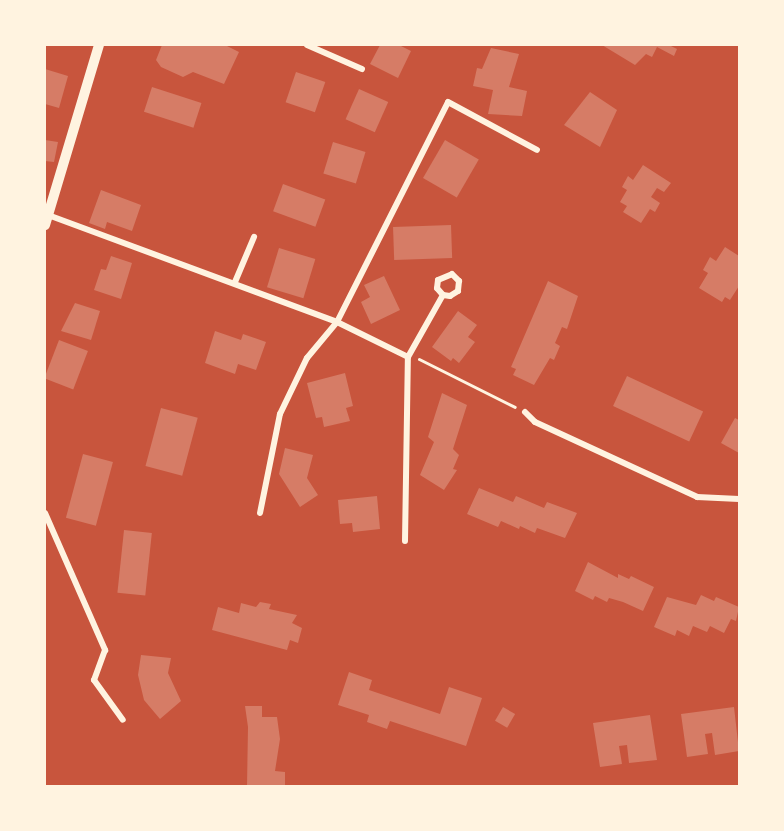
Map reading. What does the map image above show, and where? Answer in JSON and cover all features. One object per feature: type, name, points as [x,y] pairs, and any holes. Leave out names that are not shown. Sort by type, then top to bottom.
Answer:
[{"type":"street","points":[[99,45],[46,220],[235,282],[337,322],[408,357]]},
{"type":"street","points":[[307,45],[362,69]]},
{"type":"street","points":[[260,513],[280,414],[307,358],[337,322],[448,102],[537,150]]},
{"type":"street","points":[[235,282],[254,237]]},
{"type":"street","points":[[405,541],[408,357],[443,295]]},
{"type":"street","points":[[525,412],[535,422],[697,497],[739,499]]},
{"type":"street","points":[[45,513],[105,650],[94,680],[123,720]]},
{"type":"path","points":[[408,357],[416,357],[525,412]]},
{"type":"building","points":[[162,45],[225,45],[239,52],[224,84],[193,72],[183,77],[161,67],[156,60]]},
{"type":"building","points":[[380,45],[399,45],[411,51],[398,78],[370,64]]},
{"type":"building","points":[[602,45],[669,45],[677,49],[674,56],[657,47],[652,57],[646,54],[635,65]]},
{"type":"building","points":[[491,48],[519,54],[509,87],[527,91],[522,116],[488,114],[493,90],[473,86],[477,68],[482,69]]},
{"type":"building","points":[[45,69],[68,76],[59,108],[45,104]]},
{"type":"building","points":[[296,72],[325,82],[315,112],[286,102]]},
{"type":"building","points":[[152,87],[201,103],[193,128],[144,112]]},
{"type":"building","points":[[359,89],[388,102],[375,132],[346,119]]},
{"type":"building","points":[[590,92],[617,110],[600,147],[564,125]]},
{"type":"building","points":[[45,140],[58,142],[54,162],[45,161]]},
{"type":"building","points":[[445,140],[479,160],[457,198],[423,178]]},
{"type":"building","points":[[333,142],[366,152],[356,183],[323,174]]},
{"type":"building","points":[[643,165],[671,183],[664,192],[657,188],[651,197],[660,203],[655,212],[650,209],[641,223],[623,212],[627,206],[620,202],[627,190],[622,187],[628,176],[633,180]]},
{"type":"building","points":[[283,184],[325,199],[315,227],[273,211]]},
{"type":"building","points":[[101,190],[141,205],[132,231],[107,222],[105,229],[89,223]]},
{"type":"building","points":[[451,225],[452,258],[394,260],[393,227]]},
{"type":"building","points":[[725,247],[739,256],[739,286],[730,300],[725,297],[722,302],[699,288],[708,273],[703,270],[710,257],[716,261]]},
{"type":"building","points":[[279,248],[315,259],[303,298],[267,287]]},
{"type":"building","points":[[111,256],[132,263],[121,299],[94,290],[101,269],[106,270]]},
{"type":"building","points":[[384,276],[400,310],[371,324],[361,302],[370,297],[364,285]]},
{"type":"building","points":[[548,281],[578,296],[567,329],[562,327],[555,343],[560,346],[554,360],[550,358],[534,385],[513,375],[516,369],[511,367]]},
{"type":"building","points":[[75,303],[100,311],[91,340],[61,331]]},
{"type":"building","points":[[458,311],[477,325],[468,337],[475,342],[459,363],[453,358],[451,361],[432,347]]},
{"type":"building","points":[[215,331],[241,340],[243,334],[266,342],[256,370],[238,364],[235,374],[205,363]]},
{"type":"building","points":[[59,340],[88,351],[73,389],[45,379]]},
{"type":"building","points":[[345,373],[353,406],[346,408],[350,421],[324,427],[322,417],[316,418],[307,383]]},
{"type":"building","points":[[627,376],[703,411],[689,441],[613,406]]},
{"type":"building","points":[[442,393],[467,405],[453,449],[459,455],[453,469],[457,470],[444,490],[420,475],[434,442],[428,437]]},
{"type":"building","points":[[161,408],[198,418],[182,476],[145,466]]},
{"type":"building","points":[[735,418],[739,420],[739,453],[721,443]]},
{"type":"building","points":[[285,448],[313,455],[307,478],[318,495],[300,507],[279,474]]},
{"type":"building","points":[[83,454],[113,462],[96,526],[66,518]]},
{"type":"building","points":[[479,488],[513,502],[516,496],[544,508],[547,502],[577,513],[565,538],[537,528],[535,533],[520,526],[519,529],[501,521],[498,527],[467,514]]},
{"type":"building","points":[[377,496],[380,529],[353,532],[352,523],[340,524],[338,500]]},
{"type":"building","points":[[124,530],[152,533],[145,596],[117,593]]},
{"type":"building","points":[[588,562],[618,578],[618,574],[629,579],[631,576],[654,587],[643,611],[609,598],[607,602],[595,596],[593,600],[575,591]]},
{"type":"building","points":[[701,595],[714,601],[716,597],[739,607],[736,621],[731,619],[724,633],[710,626],[707,632],[693,626],[689,636],[677,630],[675,636],[654,627],[667,597],[696,605]]},
{"type":"building","points":[[260,602],[271,604],[269,609],[297,615],[292,623],[302,628],[298,643],[290,640],[287,650],[212,630],[218,607],[239,613],[241,603],[256,607]]},
{"type":"building","points":[[141,655],[171,658],[168,673],[181,701],[160,719],[144,700],[138,675]]},
{"type":"building","points":[[349,672],[372,680],[369,690],[440,714],[449,687],[482,698],[466,746],[390,721],[387,729],[367,722],[369,715],[338,705]]},
{"type":"building","points":[[245,706],[262,706],[262,717],[277,717],[280,739],[275,771],[285,772],[285,786],[247,786],[248,727]]},
{"type":"building","points":[[503,707],[515,714],[507,728],[495,721]]},
{"type":"building","points":[[734,707],[739,751],[715,755],[712,733],[705,734],[708,754],[687,757],[681,714]]},
{"type":"building","points":[[650,715],[657,760],[629,763],[627,745],[619,746],[622,764],[600,767],[593,723]]}]
